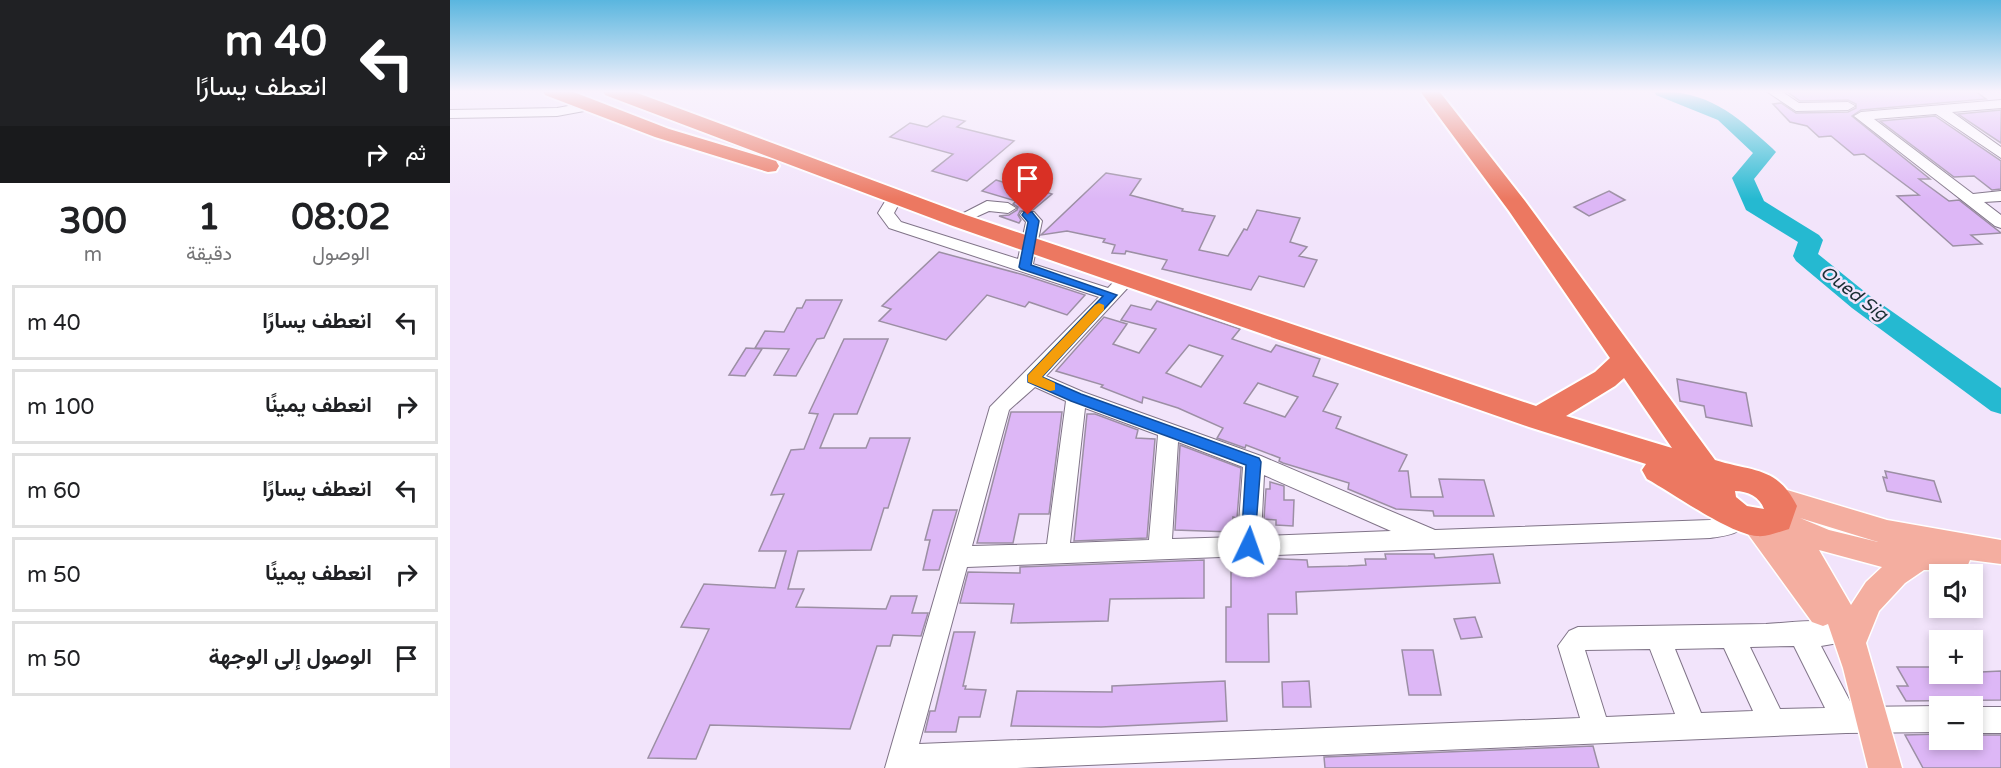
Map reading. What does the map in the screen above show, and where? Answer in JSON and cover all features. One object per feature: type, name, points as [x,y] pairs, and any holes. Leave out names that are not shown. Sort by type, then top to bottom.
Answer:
[{"type":"highway","points":[[647,127],[850,191],[894,198]]},
{"type":"highway","points":[[672,127],[672,136]]},
{"type":"highway","points":[[672,136],[698,135],[711,127]]},
{"type":"highway","points":[[714,127],[894,198],[958,220],[1028,256],[1572,430],[1745,501]]},
{"type":"highway","points":[[1456,127],[1517,206],[1625,360],[1745,501]]},
{"type":"highway","points":[[1469,127],[1548,230],[1745,501]]},
{"type":"highway","points":[[1539,419],[1605,379],[1625,360]]},
{"type":"highway","points":[[1572,430],[1647,465],[1745,501]]},
{"type":"main road","points":[[1745,501],[1875,531],[1941,544],[2001,552]]},
{"type":"main road","points":[[1745,501],[1838,545],[1884,555],[1919,559],[2001,552]]},
{"type":"main road","points":[[1745,501],[1844,637],[1864,681],[1859,719],[1885,768]]},
{"type":"main road","points":[[1844,637],[1859,618],[1875,590],[1899,569],[1919,559]]},
{"type":"street","points":[[1875,127],[2001,223]]},
{"type":"street","points":[[1963,127],[2001,154]]},
{"type":"street","points":[[1971,199],[2001,196]]},
{"type":"street","points":[[894,198],[886,213],[895,225],[1028,256],[1034,221],[1028,215]]},
{"type":"street","points":[[958,220],[987,206],[1008,208]]},
{"type":"street","points":[[1120,286],[1033,378],[1000,407],[901,764],[1597,730],[1859,719],[1929,719]]},
{"type":"street","points":[[1033,378],[1168,432],[1254,462],[1435,540]]},
{"type":"street","points":[[1057,553],[1076,397]]},
{"type":"street","points":[[1160,550],[1168,432]]},
{"type":"street","points":[[1249,546],[1254,462]]},
{"type":"street","points":[[957,557],[1710,529],[1729,526],[1745,501]]},
{"type":"street","points":[[1801,634],[1859,719]]},
{"type":"street","points":[[1597,730],[1573,655],[1571,646],[1573,641],[1658,636],[1801,634],[1844,637]]},
{"type":"street","points":[[1731,635],[1773,723]]},
{"type":"street","points":[[1658,636],[1693,726]]},
{"type":"street","points":[[1983,720],[2001,720]]},
{"type":"building","points":[[905,127],[957,127],[1014,141],[967,181],[932,171],[953,154],[890,137]]},
{"type":"building","points":[[1808,127],[1865,127],[1930,179],[1919,179],[1949,201],[1959,200],[2001,233],[1971,235],[1982,244],[1953,246],[1897,196],[1919,195],[1864,154],[1854,155],[1831,136],[1819,137]]},
{"type":"building","points":[[1888,127],[1951,127],[2001,161],[2001,189],[1992,190],[1974,176],[1954,177]]},
{"type":"building","points":[[1977,127],[2001,127],[2001,143]]},
{"type":"building","points":[[1106,173],[1141,179],[1130,195],[1183,209],[1182,211],[1215,216],[1199,250],[1228,256],[1244,229],[1247,230],[1257,210],[1300,218],[1290,242],[1307,247],[1299,256],[1317,260],[1304,287],[1259,276],[1251,290],[1162,269],[1167,260],[1126,251],[1125,254],[1112,253],[1115,245],[1103,242],[1105,239],[1067,231],[1041,235]]},
{"type":"building","points":[[996,180],[1052,194],[1033,210],[1020,211],[1019,223],[999,216],[1009,215],[1017,210],[1018,207],[1013,204],[1016,201],[982,191]]},
{"type":"building","points":[[1609,191],[1625,200],[1589,216],[1574,207]]},
{"type":"building","points":[[939,252],[1024,275],[1085,295],[1067,315],[1029,302],[1025,307],[987,295],[946,340],[879,321],[891,309],[882,306]]},
{"type":"building","points":[[806,300],[842,300],[824,338],[817,339],[796,376],[774,375],[789,349],[755,348],[765,331],[784,332],[797,308],[802,308]]},
{"type":"building","points":[[1157,301],[1240,329],[1232,339],[1271,352],[1276,345],[1320,359],[1313,376],[1338,384],[1323,411],[1341,417],[1336,428],[1407,455],[1399,471],[1408,471],[1411,497],[1443,497],[1439,479],[1484,480],[1494,516],[1434,516],[1433,511],[1396,509],[1348,489],[1349,483],[1283,463],[1279,461],[1280,458],[1246,445],[1245,448],[1217,438],[1223,428],[1178,408],[1143,397],[1142,403],[1101,387],[1103,385],[1056,371],[1104,317],[1127,324],[1113,344],[1139,353],[1156,329],[1121,320],[1131,305],[1151,310]],"holes":[[[1189,345],[1223,356],[1201,387],[1166,373]],[[1258,383],[1298,397],[1285,417],[1244,403]]]},
{"type":"building","points":[[844,339],[888,339],[857,414],[834,414],[820,448],[866,448],[870,438],[910,438],[888,508],[884,508],[871,550],[798,551],[788,589],[804,589],[796,607],[886,609],[891,596],[917,596],[912,613],[928,613],[921,636],[893,635],[890,646],[877,646],[850,729],[710,725],[696,759],[648,758],[709,629],[681,627],[704,584],[775,588],[786,551],[759,551],[784,494],[771,495],[791,450],[804,449],[818,414],[809,413]]},
{"type":"building","points":[[746,348],[762,349],[745,376],[729,375]]},
{"type":"building","points":[[1677,379],[1746,393],[1752,426],[1706,417],[1704,406],[1680,401]]},
{"type":"building","points":[[1011,412],[1062,412],[1049,514],[1019,514],[1013,543],[977,543]]},
{"type":"building","points":[[1087,414],[1095,414],[1138,430],[1136,438],[1155,439],[1147,538],[1074,541]]},
{"type":"building","points":[[1180,445],[1241,468],[1237,518],[1233,517],[1232,532],[1175,530]]},
{"type":"building","points":[[1885,471],[1934,481],[1941,502],[1887,491],[1883,477],[1887,478]]},
{"type":"building","points":[[1270,482],[1284,486],[1284,500],[1294,500],[1293,526],[1276,525],[1276,520],[1264,519],[1266,489],[1270,489]]},
{"type":"building","points":[[933,510],[957,510],[939,570],[923,570],[930,540],[925,540]]},
{"type":"building","points":[[1385,554],[1434,554],[1435,558],[1493,554],[1500,583],[1296,592],[1297,614],[1268,614],[1269,662],[1226,662],[1226,607],[1231,607],[1231,572],[1247,572],[1247,567],[1260,568],[1260,558],[1307,560],[1308,567],[1348,566],[1366,565],[1365,559],[1386,559]]},
{"type":"building","points":[[1204,560],[1204,598],[1110,599],[1108,621],[1011,623],[1014,604],[960,603],[968,572],[1020,573],[1020,567]]},
{"type":"building","points":[[1475,617],[1482,637],[1461,639],[1454,619]]},
{"type":"building","points":[[954,632],[975,632],[963,686],[966,686],[965,689],[986,690],[980,717],[959,717],[956,732],[925,732],[930,711],[935,711]]},
{"type":"building","points":[[1402,650],[1433,650],[1441,695],[1409,695]]},
{"type":"building","points":[[1897,667],[1929,667],[1929,684],[1983,684],[1983,672],[2001,671],[2001,700],[1983,700],[1983,696],[1929,696],[1929,701],[1906,701],[1897,686],[1908,686]]},
{"type":"building","points":[[1225,681],[1227,721],[1101,727],[1011,726],[1017,691],[1112,692],[1112,686]]},
{"type":"building","points":[[1309,681],[1311,707],[1283,707],[1282,682]]},
{"type":"building","points":[[1929,734],[1929,750],[1983,750],[1983,735],[2001,735],[2001,768],[1923,768],[1905,735]]},
{"type":"building","points":[[1593,746],[1599,768],[1325,768],[1324,757]]},
{"type":"waterway","name":"Oued Sig","points":[[1737,127],[1765,152],[1743,178],[1754,205],[1811,240],[1805,256],[1861,302],[2001,403]]},
{"type":"slow traffic","points":[[1050,386],[1033,378],[1099,308]]},
{"type":"route","points":[[1028,215],[1034,221],[1025,267],[1111,295],[1033,378],[1168,432],[1254,462],[1249,546]]}]
